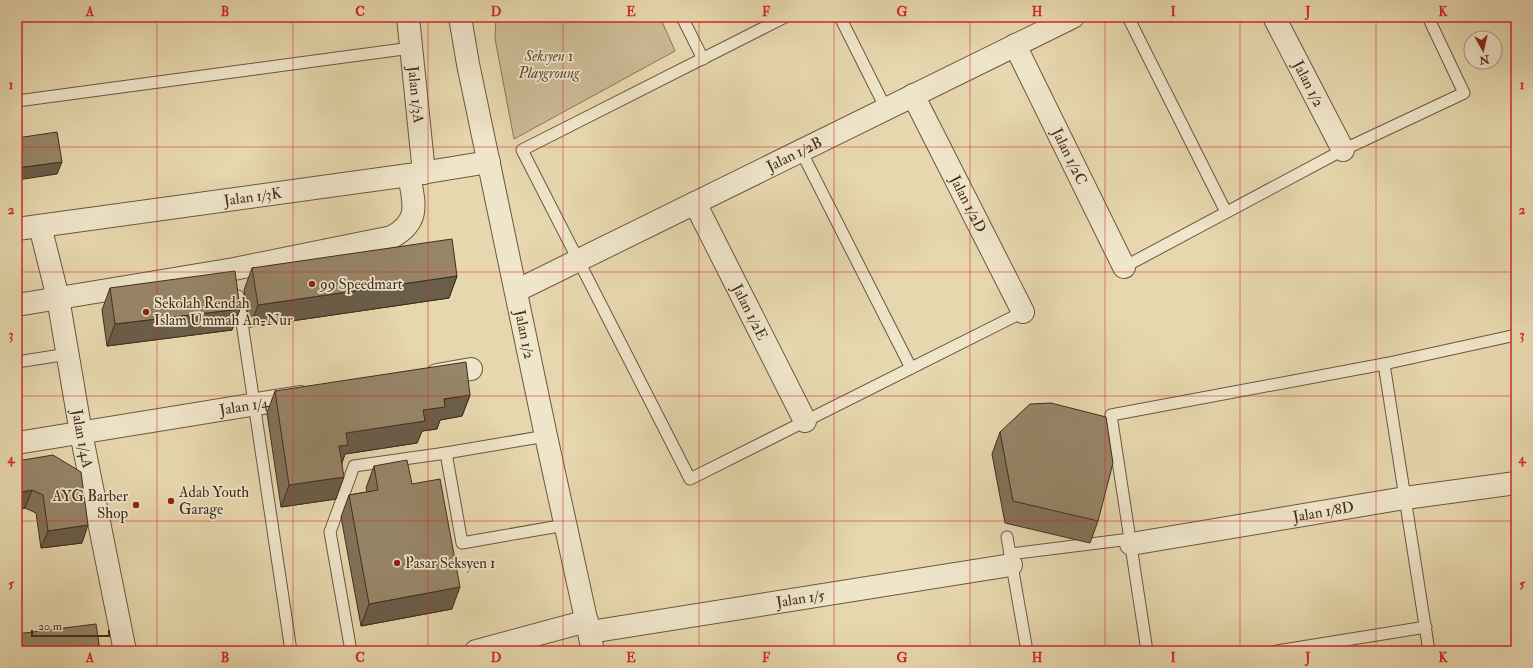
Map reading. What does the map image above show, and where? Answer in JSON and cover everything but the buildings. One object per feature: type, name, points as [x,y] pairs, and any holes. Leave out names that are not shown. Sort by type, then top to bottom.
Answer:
[{"type":"street","name":"Jalan 1/3A","points":[[408,17],[411,48],[417,174]]},
{"type":"street","name":"Jalan 1/2","points":[[460,17],[468,64],[546,436],[590,635]]},
{"type":"street","name":"Jalan 1/2B","points":[[516,290],[1073,17]]},
{"type":"street","name":"Jalan 1/2","points":[[1274,17],[1343,150]]},
{"type":"street","name":"Jalan 1/2C","points":[[1015,45],[1124,267]]},
{"type":"street","name":"Jalan 1/2D","points":[[913,95],[1023,312]]},
{"type":"street","name":"Jalan 1/3K","points":[[17,229],[417,174],[489,162]]},
{"type":"street","points":[[17,304],[235,277],[392,237],[409,224],[413,214],[417,174]]},
{"type":"street","name":"Jalan 1/2E","points":[[695,203],[805,421]]},
{"type":"street","name":"Jalan 1/4A","points":[[40,226],[58,298],[81,433],[125,651]]},
{"type":"street","points":[[416,378],[471,369]]},
{"type":"street","name":"Jalan 1/4","points":[[17,443],[323,393]]},
{"type":"street","name":"Jalan 1/8D","points":[[1130,541],[1406,498],[1516,483]]},
{"type":"street","name":"Jalan 1/5","points":[[476,651],[590,635],[1011,560]]},
{"type":"lane","points":[[682,17],[703,59]]},
{"type":"lane","points":[[785,17],[522,150],[690,479],[1023,312]]},
{"type":"lane","points":[[840,17],[886,108]]},
{"type":"lane","points":[[1128,17],[1226,212]]},
{"type":"lane","points":[[1124,267],[1343,150],[1464,92],[1428,17]]},
{"type":"lane","points":[[17,101],[411,48]]},
{"type":"lane","points":[[801,151],[911,368]]},
{"type":"lane","points":[[235,277],[291,651]]},
{"type":"lane","points":[[1147,651],[1111,415],[1384,364],[1516,335]]},
{"type":"lane","points":[[17,362],[68,354]]},
{"type":"lane","points":[[1384,364],[1429,651]]},
{"type":"lane","points":[[351,651],[330,532],[354,466],[446,453],[546,436]]},
{"type":"lane","points":[[446,453],[462,543],[565,525]]},
{"type":"lane","points":[[1007,537],[1027,651]]},
{"type":"lane","points":[[1011,560],[1130,541]]},
{"type":"lane","points":[[1277,651],[1426,627]]},
{"type":"green space","name":"Seksyen 1 Playgroung","points":[[496,17],[660,17],[675,51],[514,139],[495,39]]},
{"type":"place","name":"99 Speedmart","points":[[312,284]]},
{"type":"place","name":"Sekolah Rendah Islam Ummah An-Nur","points":[[146,312]]},
{"type":"place","name":"Adab Youth Garage","points":[[171,501]]},
{"type":"place","name":"AYG Barber Shop","points":[[136,505]]},
{"type":"place","name":"Pasar Seksyen 1","points":[[397,563]]}]
